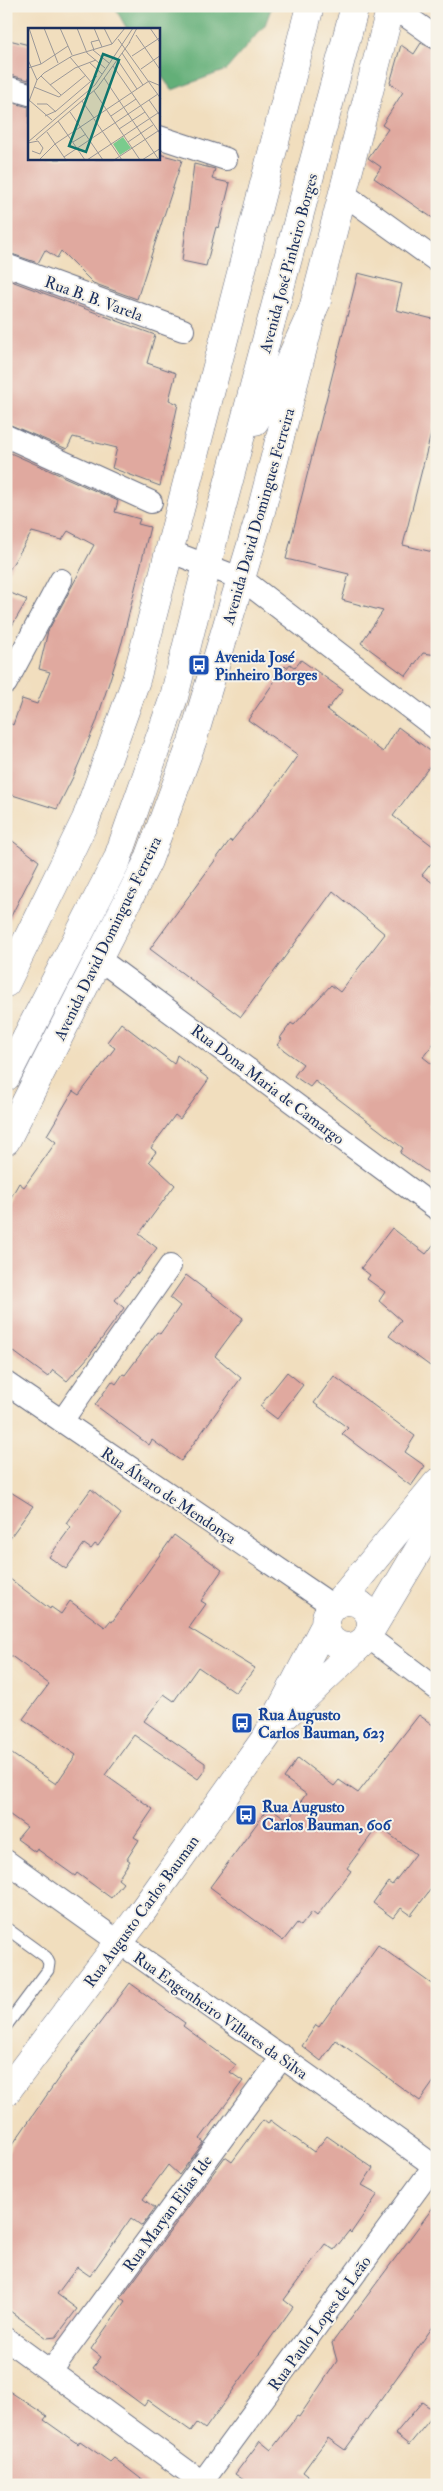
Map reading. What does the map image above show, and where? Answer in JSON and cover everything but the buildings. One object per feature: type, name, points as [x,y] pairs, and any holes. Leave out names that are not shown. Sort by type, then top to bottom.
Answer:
[{"type":"main road","points":[[6,983],[86,818],[136,680],[310,6]]},
{"type":"main road","name":"Avenida José Pinheiro Borges","points":[[6,1077],[118,860],[174,697],[207,564],[355,6]]},
{"type":"main road","name":"Avenida David Domingues Ferreira","points":[[6,1141],[148,861],[192,742],[242,579],[317,301],[392,6]]},
{"type":"main road","points":[[238,450],[286,369],[317,301]]},
{"type":"main road","name":"Rua Augusto Carlos Bauman","points":[[6,2092],[118,1943],[273,1727],[332,1612],[437,1483]]},
{"type":"main road","name":"Rua Augusto Carlos Bauman","points":[[273,1727],[366,1637],[437,1519]]},
{"type":"main road","points":[[354,1602],[367,1611],[370,1618],[366,1637],[349,1648],[342,1647],[330,1640],[332,1612],[354,1602]]},
{"type":"street","points":[[392,6],[437,38]]},
{"type":"street","points":[[6,86],[28,94]]},
{"type":"street","points":[[160,137],[226,159]]},
{"type":"street","points":[[344,194],[437,261]]},
{"type":"street","name":"Rua B. B. Varela","points":[[6,265],[183,330]]},
{"type":"street","points":[[6,436],[150,502]]},
{"type":"street","points":[[169,551],[242,579],[437,729]]},
{"type":"street","points":[[6,683],[61,580]]},
{"type":"street","name":"Rua Dona Maria de Camargo","points":[[99,959],[437,1209]]},
{"type":"street","points":[[62,1421],[170,1266]]},
{"type":"street","name":"Rua Álvaro de Mendonça","points":[[6,1383],[332,1612]]},
{"type":"street","points":[[366,1637],[437,1689]]},
{"type":"street","name":"Rua Engenheiro Villares da Silva","points":[[6,1861],[118,1943],[283,2056],[436,2165]]},
{"type":"street","name":"Rua Maryan Elias Ide","points":[[51,2371],[283,2056]]},
{"type":"street","name":"Rua Paulo Lopes de Leão","points":[[203,2484],[436,2165]]},
{"type":"street","points":[[6,2339],[203,2484]]},
{"type":"lane","points":[[6,1928],[46,1956],[49,1963],[48,1970],[6,2026]]},
{"type":"green space","points":[[114,6],[272,6],[265,25],[226,70],[172,90],[160,74],[160,28],[126,28]]},
{"type":"place","name":"Avenida José Pinheiro Borges","points":[[199,665]]},
{"type":"place","name":"Rua Augusto Carlos Bauman, 623","points":[[242,1723]]},
{"type":"place","name":"Rua Augusto Carlos Bauman, 606","points":[[246,1815]]}]
